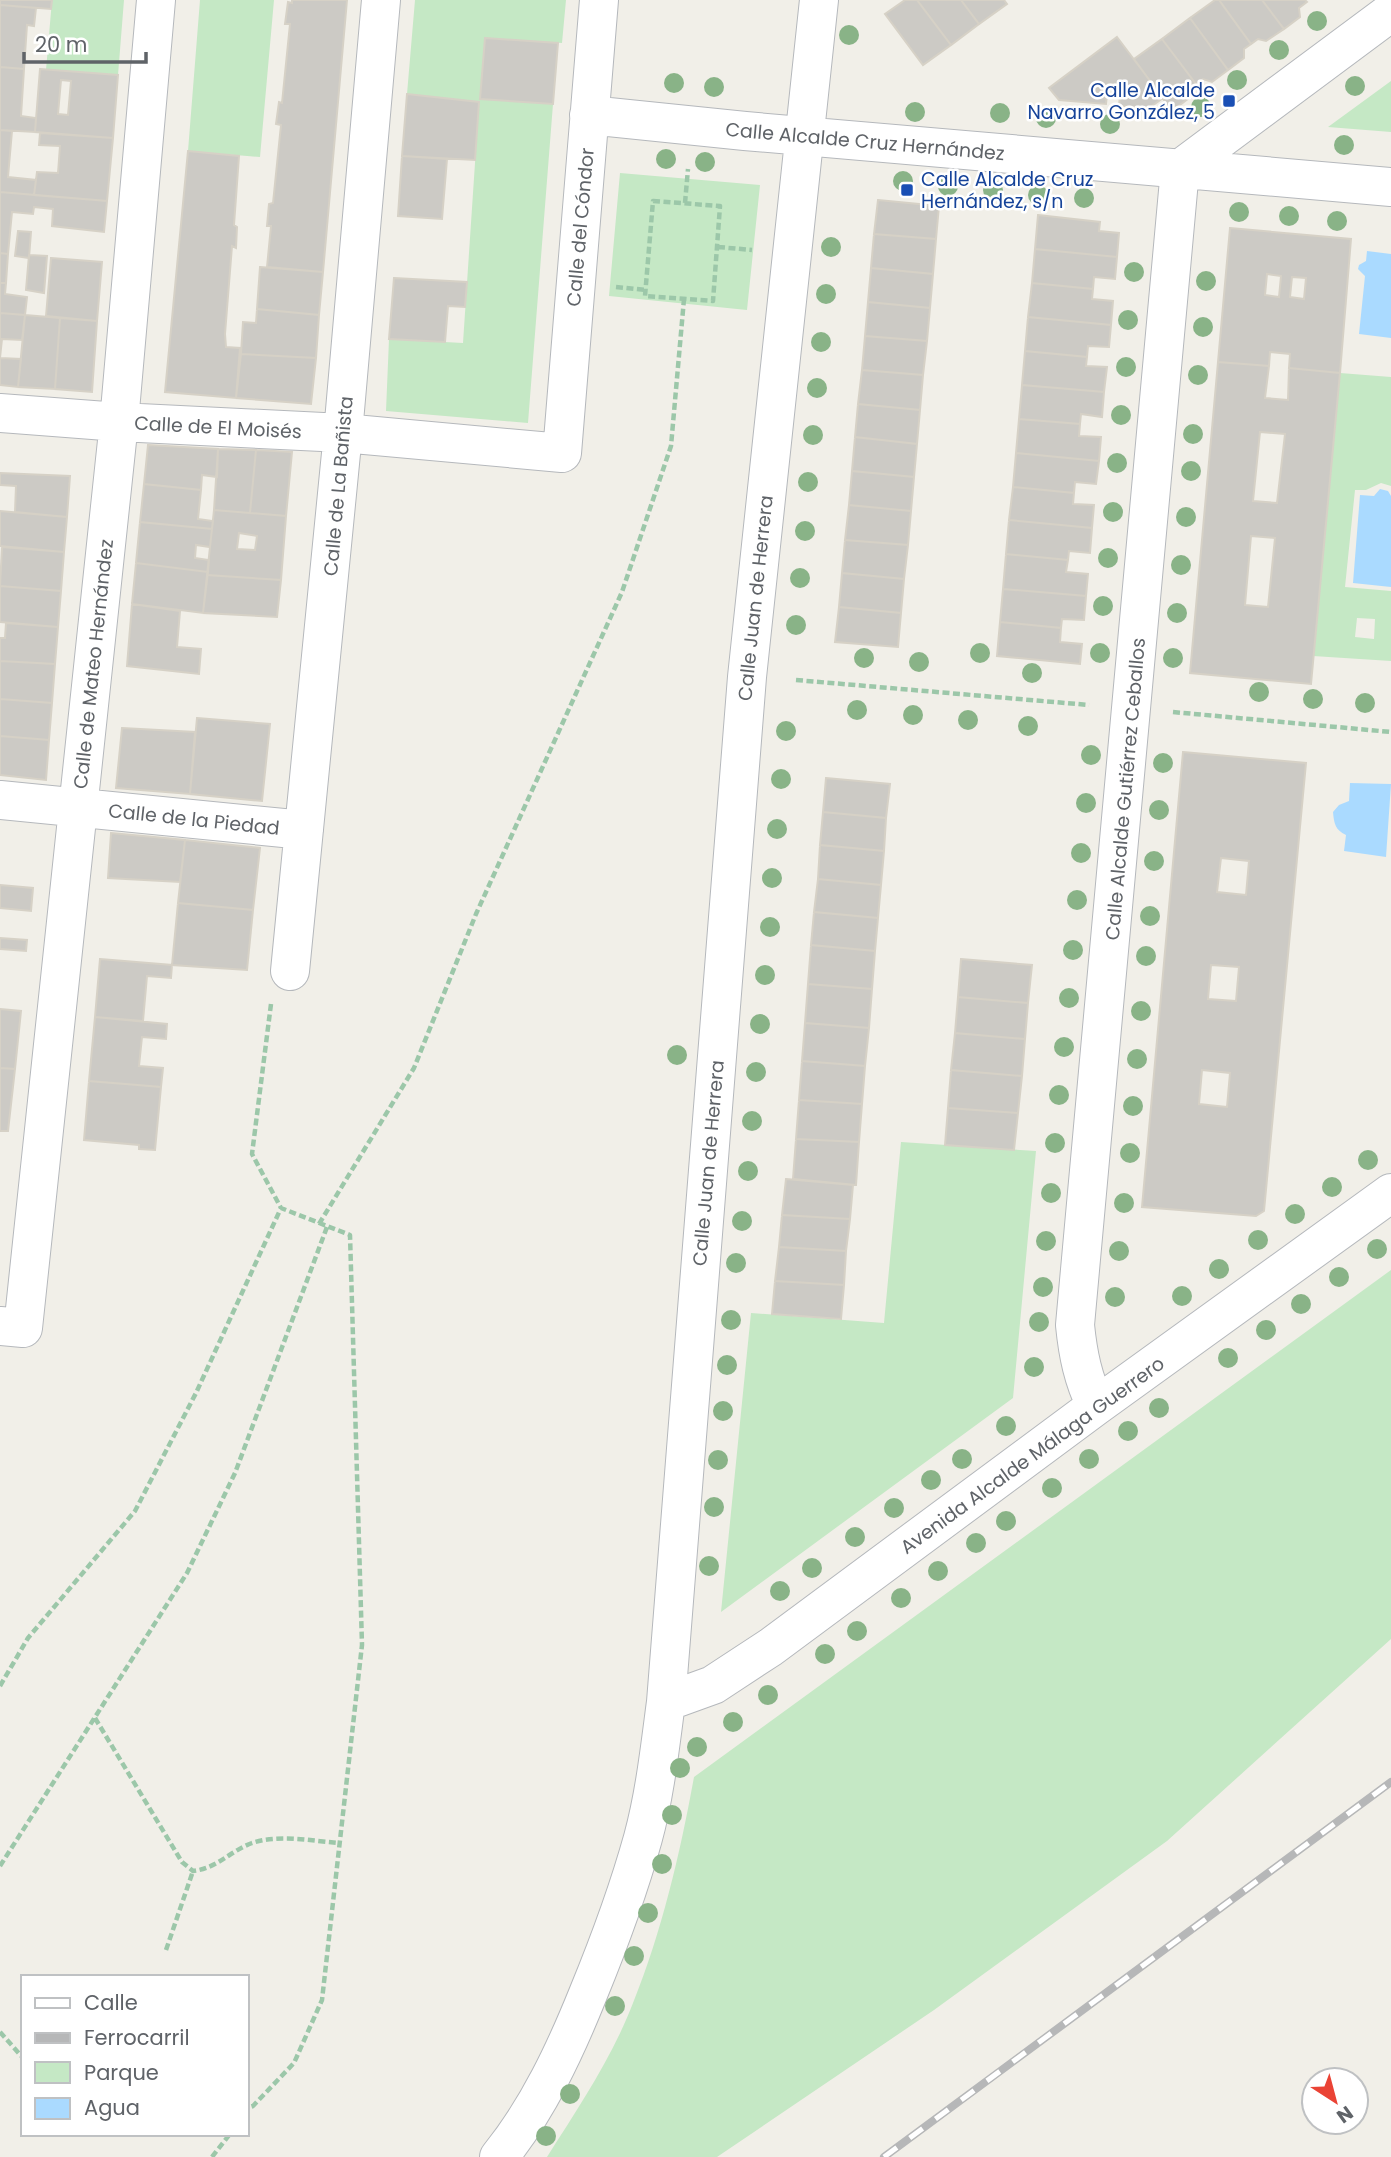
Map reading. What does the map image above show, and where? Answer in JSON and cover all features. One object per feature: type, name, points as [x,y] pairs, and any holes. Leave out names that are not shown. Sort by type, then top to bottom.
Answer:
[{"type":"street","name":"Calle de Mateo Hernández","points":[[12,1327],[78,808],[119,422],[156,0]]},
{"type":"street","name":"Calle de La Bañista","points":[[281,985],[304,830],[343,433],[381,0]]},
{"type":"street","name":"Calle del Cóndor","points":[[562,453],[599,0]]},
{"type":"street","name":"Calle Juan de Herrera","points":[[499,2157],[516,2136],[567,2046],[616,1925],[644,1836],[659,1754],[666,1702],[747,677],[819,0]]},
{"type":"street","points":[[1180,169],[1391,12]]},
{"type":"street","name":"Calle Alcalde Cruz Hernández","points":[[589,115],[1391,187]]},
{"type":"street","name":"Calle Alcalde Gutiérrez Ceballos","points":[[1097,1406],[1086,1385],[1078,1357],[1075,1325],[1180,169]]},
{"type":"street","name":"Calle de El Moisés","points":[[0,413],[343,433],[562,453]]},
{"type":"street","name":"Calle de la Piedad","points":[[0,800],[304,830]]},
{"type":"street","name":"Avenida Alcalde Málaga Guerrero","points":[[666,1702],[713,1685],[771,1647],[1391,1193]]},
{"type":"path","points":[[685,203],[688,169]]},
{"type":"path","points":[[653,201],[685,203],[720,205],[713,302],[684,302],[645,296],[653,201]]},
{"type":"path","points":[[718,247],[753,250]]},
{"type":"path","points":[[610,287],[646,290]]},
{"type":"path","points":[[319,1224],[414,1068],[476,914],[622,592],[671,446],[684,302]]},
{"type":"path","points":[[796,680],[1089,705]]},
{"type":"path","points":[[1173,712],[1391,732]]},
{"type":"path","points":[[248,2113],[293,2063],[321,2000],[362,1645],[350,1235],[281,1208],[252,1154],[281,985]]},
{"type":"path","points":[[0,1686],[28,1638],[135,1511],[196,1393],[281,1208]]},
{"type":"path","points":[[0,1866],[187,1573],[234,1474],[327,1227]]},
{"type":"path","points":[[95,1718],[181,1862],[193,1871],[208,1869],[251,1844],[273,1838],[340,1843]]},
{"type":"path","points":[[166,1950],[193,1871]]},
{"type":"path","points":[[0,2032],[21,2056]]},
{"type":"path","points":[[248,2108],[253,2106]]},
{"type":"path","points":[[212,2157],[228,2136]]},
{"type":"green space","points":[[52,0],[124,0],[118,75],[46,70]]},
{"type":"green space","points":[[200,0],[274,0],[260,157],[188,151]]},
{"type":"green space","points":[[415,0],[566,0],[562,43],[485,38],[480,99],[553,104],[528,423],[386,411],[389,339],[463,343],[479,103],[407,94]]},
{"type":"green space","points":[[1391,81],[1391,132],[1328,127]]},
{"type":"green space","points":[[620,173],[760,185],[747,310],[609,296]]},
{"type":"green space","points":[[1340,373],[1391,377],[1391,486],[1381,483],[1366,490],[1355,490],[1345,587],[1391,591],[1391,661],[1313,656]],"holes":[[[1357,618],[1375,619],[1374,639],[1355,637]]]},
{"type":"green space","points":[[901,1142],[1036,1151],[1013,1398],[721,1612],[751,1313],[884,1323]]},
{"type":"green space","points":[[1391,1270],[1391,1639],[1167,1841],[934,2010],[717,2157],[547,2157],[605,2063],[633,2003],[669,1892],[694,1777]]},
{"type":"water","points":[[1367,251],[1391,254],[1391,338],[1359,334],[1365,276],[1358,269],[1359,265],[1366,261]]},
{"type":"water","points":[[1380,489],[1388,491],[1391,496],[1391,587],[1353,583],[1360,495],[1374,496]]},
{"type":"water","points":[[1350,783],[1391,784],[1386,857],[1344,851],[1346,835],[1336,826],[1333,812],[1339,805],[1349,801]]},
{"type":"building","points":[[0,0],[52,0],[51,9],[0,5]]},
{"type":"building","points":[[292,0],[347,0],[323,272],[267,267],[271,226],[267,226],[269,204],[273,203],[281,125],[276,124],[279,102],[282,103],[290,24],[285,24],[288,2],[292,3]]},
{"type":"building","points":[[905,0],[917,0],[951,45],[923,65],[885,14]]},
{"type":"building","points":[[917,0],[961,0],[979,24],[951,45]]},
{"type":"building","points":[[961,0],[1004,0],[1007,4],[979,24]]},
{"type":"building","points":[[1215,0],[1219,0],[1251,44],[1244,49],[1244,58],[1228,70],[1190,18]]},
{"type":"building","points":[[1219,0],[1262,0],[1284,29],[1266,41],[1258,39],[1251,44]]},
{"type":"building","points":[[1262,0],[1307,2],[1299,8],[1300,17],[1284,29]]},
{"type":"building","points":[[0,5],[36,8],[34,26],[27,25],[24,69],[0,67]]},
{"type":"building","points":[[1190,18],[1228,70],[1212,82],[1203,79],[1196,84],[1162,39]]},
{"type":"building","points":[[1117,37],[1163,98],[1149,108],[1119,106],[1121,85],[1108,84],[1106,104],[1059,100],[1049,88]]},
{"type":"building","points":[[485,38],[558,43],[553,104],[480,99]]},
{"type":"building","points":[[1162,39],[1196,84],[1188,90],[1189,98],[1172,111],[1134,59]]},
{"type":"building","points":[[0,67],[24,69],[21,116],[36,118],[35,132],[0,130]]},
{"type":"building","points":[[40,69],[118,75],[113,138],[35,132]],"holes":[[[61,80],[71,81],[68,115],[58,114]]]},
{"type":"building","points":[[407,94],[479,102],[475,160],[402,156]]},
{"type":"building","points":[[0,130],[12,131],[8,177],[36,180],[34,195],[0,192]]},
{"type":"building","points":[[40,133],[113,138],[107,201],[34,195],[37,172],[58,173],[60,146],[39,145]]},
{"type":"building","points":[[188,151],[239,156],[234,225],[237,227],[236,248],[232,246],[225,334],[226,347],[240,348],[236,398],[165,392]]},
{"type":"building","points":[[402,156],[447,159],[442,219],[398,216]]},
{"type":"building","points":[[0,192],[107,201],[104,232],[52,226],[53,209],[34,207],[33,214],[12,212],[8,254],[0,253]]},
{"type":"building","points":[[878,200],[939,206],[936,239],[874,234]]},
{"type":"building","points":[[1038,215],[1100,222],[1099,231],[1119,233],[1117,257],[1035,249]]},
{"type":"building","points":[[1230,228],[1351,239],[1340,373],[1289,368],[1290,354],[1270,352],[1269,366],[1218,362]],"holes":[[[1267,274],[1281,276],[1279,297],[1265,295]],[[1292,277],[1306,278],[1304,299],[1290,297]]]},
{"type":"building","points":[[18,231],[31,232],[29,258],[15,256]]},
{"type":"building","points":[[874,234],[936,239],[933,274],[871,268]]},
{"type":"building","points":[[1035,249],[1117,257],[1115,279],[1094,277],[1093,289],[1032,283]]},
{"type":"building","points":[[0,253],[8,254],[6,283],[0,283]]},
{"type":"building","points":[[29,255],[47,256],[44,293],[26,290]]},
{"type":"building","points":[[51,258],[102,262],[97,321],[46,316]]},
{"type":"building","points":[[260,267],[323,272],[319,315],[257,309]]},
{"type":"building","points":[[871,268],[933,274],[930,308],[868,302]]},
{"type":"building","points":[[394,278],[467,282],[465,307],[448,306],[445,342],[389,339]]},
{"type":"building","points":[[0,283],[6,283],[5,294],[27,297],[25,315],[0,313]]},
{"type":"building","points":[[1032,283],[1093,289],[1092,299],[1113,301],[1111,325],[1028,317]]},
{"type":"building","points":[[868,302],[930,308],[927,341],[865,336]]},
{"type":"building","points":[[257,309],[319,315],[316,358],[241,354],[243,322],[256,323]]},
{"type":"building","points":[[0,313],[25,315],[22,340],[2,339],[0,358]]},
{"type":"building","points":[[25,315],[60,318],[55,389],[18,387]]},
{"type":"building","points":[[1028,317],[1111,325],[1109,347],[1088,346],[1087,357],[1025,351]]},
{"type":"building","points":[[60,318],[97,321],[92,392],[55,389]]},
{"type":"building","points":[[865,336],[927,341],[923,375],[862,370]]},
{"type":"building","points":[[1025,351],[1087,357],[1086,366],[1107,367],[1104,392],[1022,385]]},
{"type":"building","points":[[241,354],[316,358],[311,404],[236,398]]},
{"type":"building","points":[[0,358],[21,359],[18,387],[0,385]]},
{"type":"building","points":[[1218,362],[1269,366],[1265,398],[1288,400],[1289,368],[1340,373],[1311,684],[1190,673]],"holes":[[[1260,432],[1285,434],[1277,503],[1253,501]],[[1251,536],[1275,538],[1268,607],[1245,605]]]},
{"type":"building","points":[[862,370],[923,375],[920,410],[858,404]]},
{"type":"building","points":[[1022,385],[1104,392],[1102,417],[1081,414],[1080,424],[1019,419]]},
{"type":"building","points":[[858,404],[920,410],[917,444],[855,437]]},
{"type":"building","points":[[1019,419],[1080,424],[1079,436],[1101,437],[1099,461],[1016,453]]},
{"type":"building","points":[[855,437],[917,444],[914,477],[852,471]]},
{"type":"building","points":[[148,445],[218,449],[217,477],[202,475],[201,490],[144,484]]},
{"type":"building","points":[[218,449],[256,450],[250,513],[214,510]]},
{"type":"building","points":[[256,450],[292,452],[286,516],[250,513]]},
{"type":"building","points":[[1016,453],[1099,461],[1096,484],[1075,482],[1074,493],[1013,487]]},
{"type":"building","points":[[852,471],[914,477],[911,511],[849,505]]},
{"type":"building","points":[[0,473],[70,476],[67,517],[15,512],[16,486],[0,485]]},
{"type":"building","points":[[144,484],[201,490],[198,519],[213,521],[212,529],[140,522]]},
{"type":"building","points":[[1013,487],[1074,493],[1073,504],[1094,505],[1092,528],[1009,520]]},
{"type":"building","points":[[849,505],[911,511],[908,545],[845,540]]},
{"type":"building","points":[[214,510],[286,516],[281,580],[207,575]],"holes":[[[239,533],[257,536],[255,550],[237,549]]]},
{"type":"building","points":[[0,511],[67,517],[64,552],[0,546]]},
{"type":"building","points":[[1009,520],[1092,528],[1090,553],[1069,551],[1068,560],[1006,554]]},
{"type":"building","points":[[140,522],[212,529],[210,547],[196,545],[195,558],[209,560],[208,572],[136,563]]},
{"type":"building","points":[[845,540],[908,545],[904,579],[842,573]]},
{"type":"building","points":[[2,547],[64,552],[61,591],[0,586]]},
{"type":"building","points":[[1006,554],[1068,560],[1066,572],[1088,574],[1086,596],[1003,589]]},
{"type":"building","points":[[136,563],[208,572],[203,613],[132,604]]},
{"type":"building","points":[[842,573],[904,579],[901,613],[839,607]]},
{"type":"building","points":[[207,575],[281,580],[277,617],[203,613]]},
{"type":"building","points":[[0,586],[61,591],[58,627],[0,622]]},
{"type":"building","points":[[1003,589],[1086,596],[1084,620],[1062,619],[1061,628],[1000,622]]},
{"type":"building","points":[[132,604],[180,611],[177,647],[201,649],[199,674],[127,666]]},
{"type":"building","points":[[839,607],[901,613],[898,647],[835,642]]},
{"type":"building","points":[[1000,622],[1061,628],[1060,642],[1082,644],[1080,664],[997,656]]},
{"type":"building","points":[[6,623],[58,627],[55,664],[0,661],[0,638],[5,638]]},
{"type":"building","points":[[0,661],[55,664],[52,703],[0,699]]},
{"type":"building","points":[[0,699],[52,703],[49,740],[0,736]]},
{"type":"building","points":[[197,718],[270,724],[262,801],[190,794]]},
{"type":"building","points":[[122,728],[195,732],[190,794],[116,788]]},
{"type":"building","points":[[0,736],[49,740],[46,780],[0,775]]},
{"type":"building","points":[[1183,752],[1306,763],[1264,1211],[1256,1216],[1142,1207]],"holes":[[[1221,858],[1249,861],[1246,895],[1217,892]],[[1211,965],[1239,967],[1236,1001],[1208,999]],[[1202,1070],[1230,1073],[1227,1107],[1199,1104]]]},
{"type":"building","points":[[826,778],[890,784],[886,818],[823,812]]},
{"type":"building","points":[[823,812],[886,818],[884,851],[820,845]]},
{"type":"building","points":[[111,833],[185,840],[180,882],[108,878]]},
{"type":"building","points":[[185,840],[260,848],[253,910],[178,903]]},
{"type":"building","points":[[820,845],[884,851],[881,885],[818,879]]},
{"type":"building","points":[[818,879],[881,885],[878,918],[814,912]]},
{"type":"building","points":[[0,885],[33,888],[31,911],[0,908]]},
{"type":"building","points":[[178,903],[253,910],[247,970],[172,965]]},
{"type":"building","points":[[814,912],[878,918],[875,951],[811,945]]},
{"type":"building","points":[[0,938],[27,940],[26,951],[0,949]]},
{"type":"building","points":[[811,945],[875,951],[872,989],[808,984]]},
{"type":"building","points":[[100,959],[172,965],[171,978],[147,976],[143,1021],[95,1017]]},
{"type":"building","points":[[961,959],[1032,965],[1028,1003],[958,997]]},
{"type":"building","points":[[808,984],[872,989],[869,1028],[805,1023]]},
{"type":"building","points":[[958,997],[1028,1003],[1025,1039],[955,1033]]},
{"type":"building","points":[[0,1009],[21,1011],[15,1069],[0,1068]]},
{"type":"building","points":[[95,1017],[167,1024],[166,1039],[142,1037],[139,1066],[163,1068],[161,1087],[89,1081]]},
{"type":"building","points":[[805,1023],[869,1028],[865,1066],[802,1061]]},
{"type":"building","points":[[955,1033],[1025,1039],[1022,1076],[951,1070]]},
{"type":"building","points":[[802,1061],[865,1066],[862,1104],[799,1100]]},
{"type":"building","points":[[0,1068],[15,1069],[8,1131],[0,1131]]},
{"type":"building","points":[[951,1070],[1022,1076],[1018,1113],[948,1108]]},
{"type":"building","points":[[89,1081],[161,1087],[155,1150],[139,1149],[139,1145],[84,1140]]},
{"type":"building","points":[[799,1100],[862,1104],[859,1142],[796,1139]]},
{"type":"building","points":[[948,1108],[1018,1113],[1014,1150],[945,1145]]},
{"type":"building","points":[[796,1139],[859,1142],[856,1185],[793,1179]]},
{"type":"building","points":[[786,1179],[853,1185],[850,1219],[782,1215]]},
{"type":"building","points":[[782,1215],[850,1219],[846,1251],[779,1247]]},
{"type":"building","points":[[779,1247],[846,1251],[844,1285],[775,1281]]},
{"type":"building","points":[[775,1281],[844,1285],[841,1319],[772,1314]]},
{"type":"railway","points":[[884,2157],[1391,1782]]},
{"type":"place","name":"Calle Alcalde Navarro González, 5","points":[[1229,101]]},
{"type":"place","name":"Calle Alcalde Cruz Hernández, s/n","points":[[907,190]]}]
